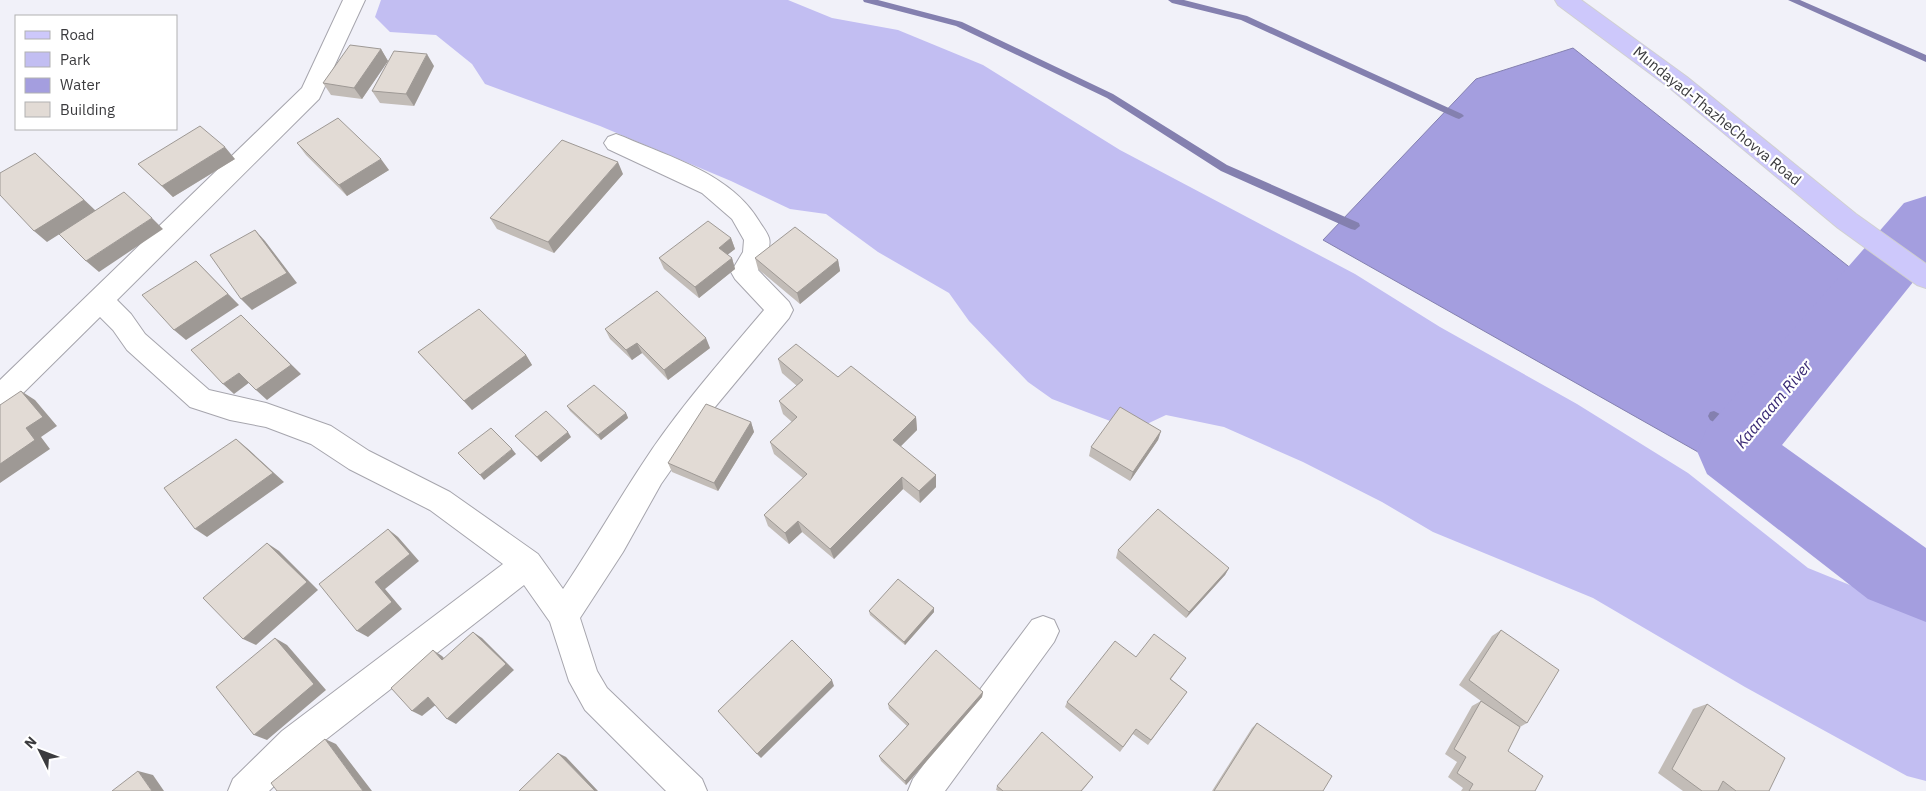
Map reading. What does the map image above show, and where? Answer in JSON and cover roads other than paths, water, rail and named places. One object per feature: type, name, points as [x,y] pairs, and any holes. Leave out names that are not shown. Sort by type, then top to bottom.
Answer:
[{"type":"main road","name":"Mundayad-ThazheChovva Road","points":[[1566,0],[1679,83],[1866,235],[1924,276]]},
{"type":"street","points":[[0,398],[311,93],[354,0]]},
{"type":"street","points":[[564,615],[612,542],[650,475],[705,399],[780,310],[744,272],[755,253],[757,239],[741,212],[711,186],[616,142]]},
{"type":"street","points":[[100,300],[122,322],[136,342],[200,400],[266,415],[321,435],[359,460],[440,501],[527,564],[564,615],[573,649],[596,700],[690,791]]},
{"type":"street","points":[[245,791],[294,743],[527,564]]},
{"type":"street","points":[[925,791],[1043,631]]},
{"type":"water","points":[[1573,48],[1872,285],[1698,452],[1323,240],[1476,79]]},
{"type":"waterway","points":[[867,0],[959,24],[1110,96],[1224,168],[1355,226]]},
{"type":"waterway","points":[[1172,0],[1244,18],[1459,116]]},
{"type":"waterway","points":[[1792,0],[1926,59]]},
{"type":"waterway","name":"Kaanaam River","points":[[1926,221],[1733,451],[1895,573],[1926,585]]},
{"type":"waterway","points":[[1826,312],[1843,321]]},
{"type":"waterway","points":[[1714,416],[1747,434]]}]
